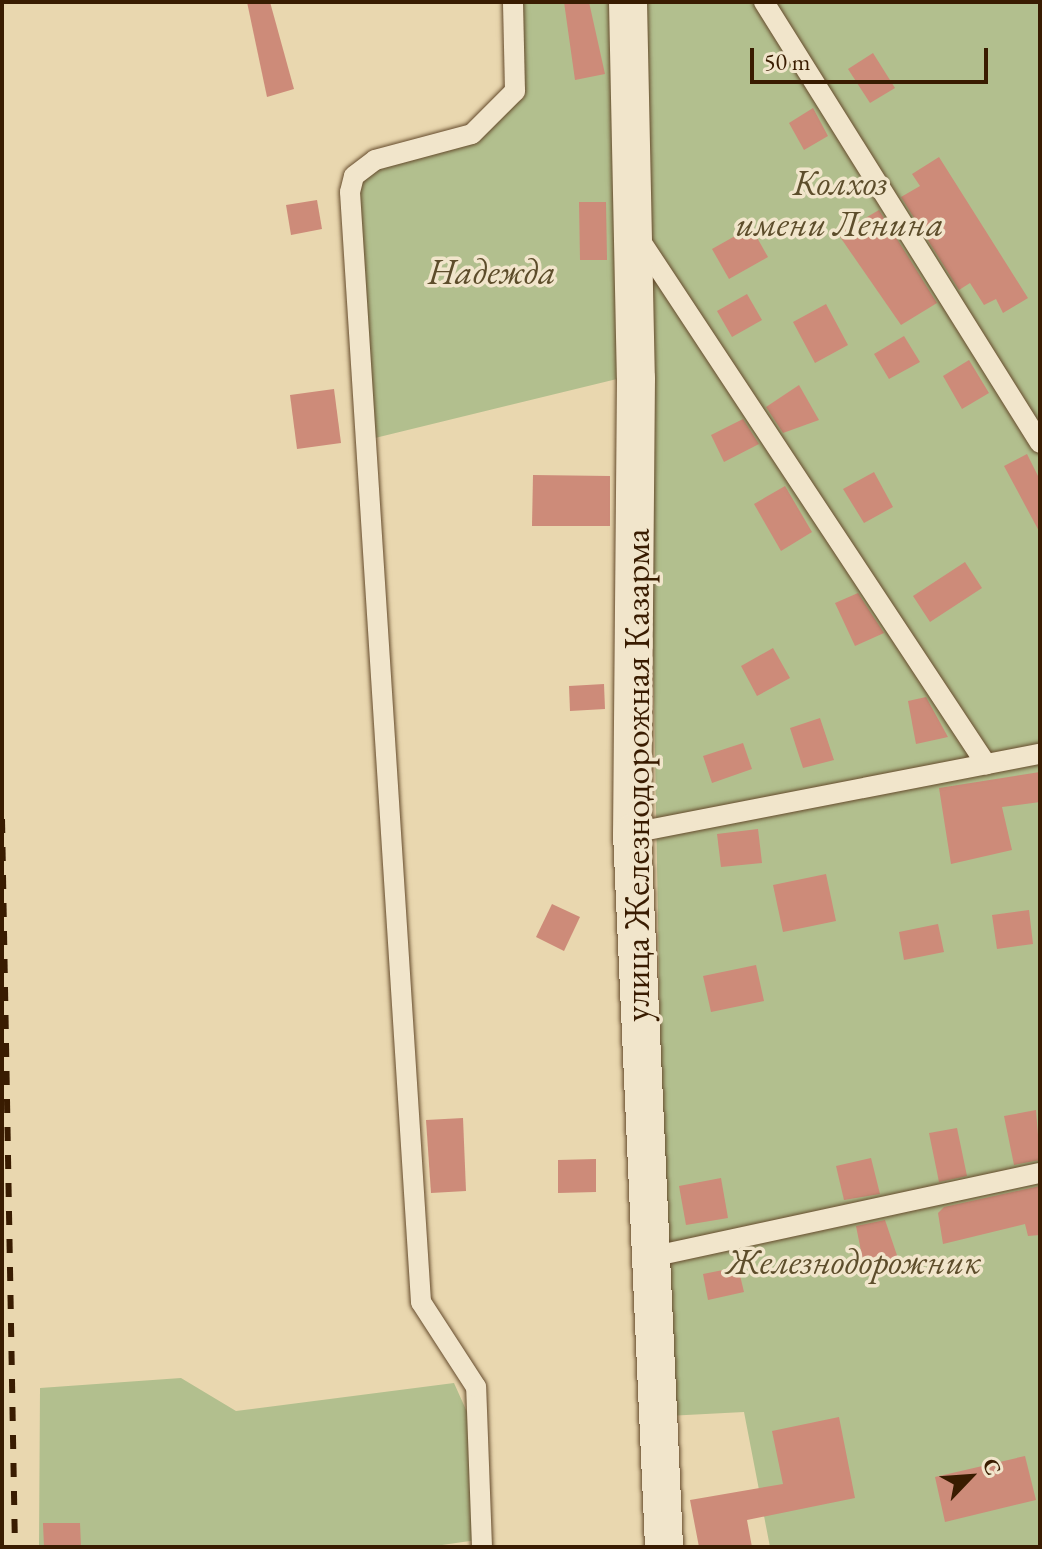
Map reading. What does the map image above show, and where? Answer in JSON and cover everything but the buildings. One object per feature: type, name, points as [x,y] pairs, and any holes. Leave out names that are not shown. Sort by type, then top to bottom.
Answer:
[{"type":"street","name":"улица Железнодорожная Казарма","points":[[628,2],[632,228],[632,833],[646,1258],[664,1547]]},
{"type":"lane","points":[[482,1547],[476,1387],[421,1302],[350,192],[354,176],[375,160],[472,134],[515,91],[513,2]]},
{"type":"lane","points":[[764,2],[1040,443]]},
{"type":"lane","points":[[632,228],[986,764]]},
{"type":"lane","points":[[632,833],[1040,754]]},
{"type":"lane","points":[[646,1258],[1040,1173]]},
{"type":"green space","name":"Надежда","points":[[523,2],[616,2],[621,378],[375,438],[357,185],[379,166],[478,137],[524,97]]},
{"type":"green space","name":"Колхоз имени Ленина","points":[[633,2],[1040,2],[1040,1547],[770,1547],[744,1412],[667,1416],[650,476]]},
{"type":"green space","points":[[181,1378],[236,1411],[454,1383],[467,1412],[477,1540],[428,1547],[39,1547],[40,1388]]},
{"type":"railway","points":[[2,819],[15,1547]]},
{"type":"park label","name":"Железнодорожник","points":[[854,1262]]}]
